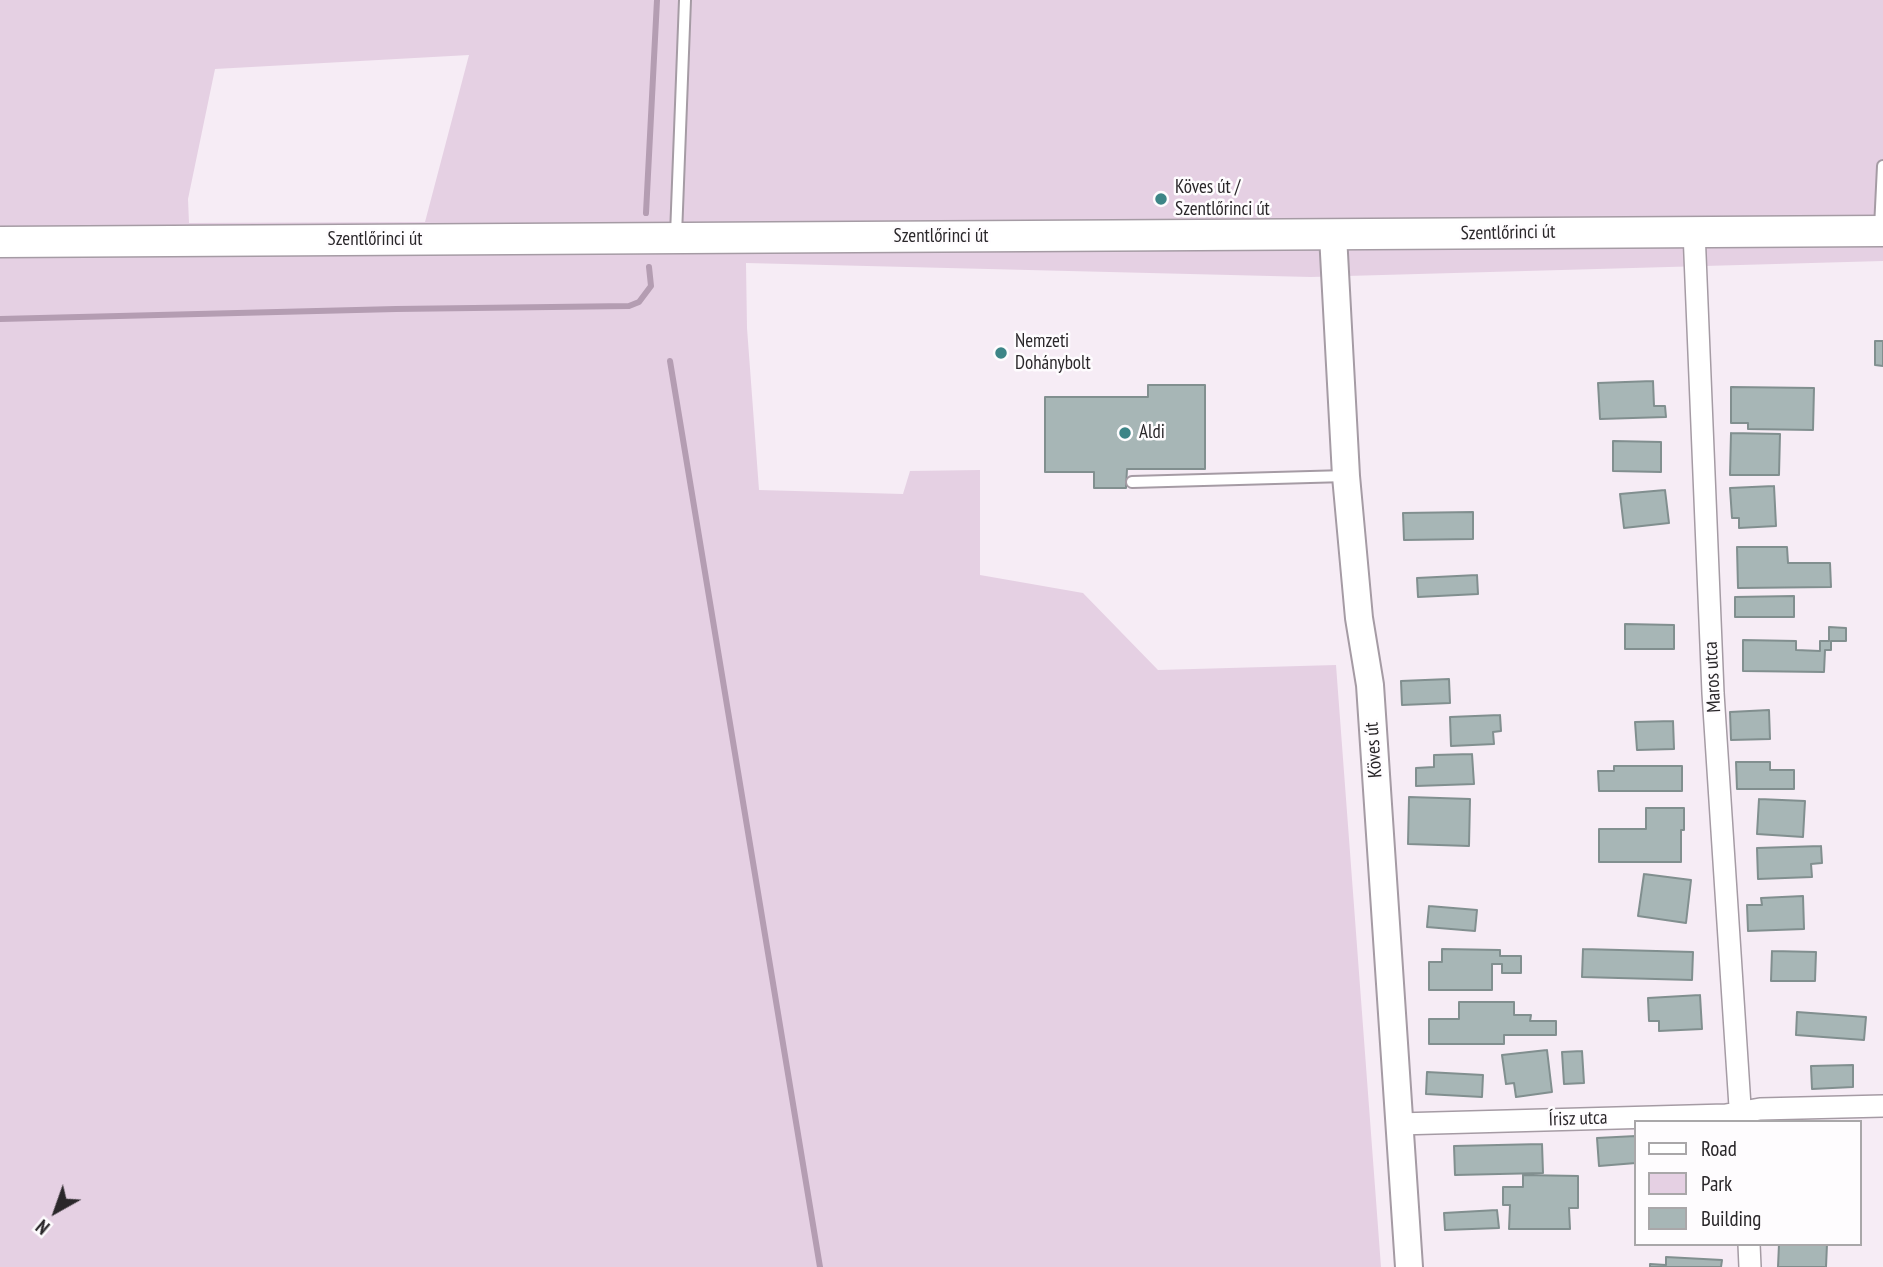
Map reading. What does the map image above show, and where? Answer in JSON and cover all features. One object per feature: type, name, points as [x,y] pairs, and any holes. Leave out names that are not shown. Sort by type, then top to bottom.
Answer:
[{"type":"main road","name":"Szentlőrinci út","points":[[0,242],[1881,231]]},
{"type":"street","name":"Maros utca","points":[[1694,231],[1713,693],[1741,1117]]},
{"type":"street","name":"Köves út","points":[[1333,235],[1346,476],[1359,618],[1370,685],[1409,1267]]},
{"type":"street","name":"Írisz utca","points":[[1398,1124],[1741,1117],[1760,1109],[1883,1106]]},
{"type":"street","points":[[1749,1246],[1750,1267]]},
{"type":"lane","points":[[676,238],[685,0]]},
{"type":"lane","points":[[1881,231],[1883,166]]},
{"type":"lane","points":[[1132,482],[1346,476]]},
{"type":"green space","points":[[0,0],[1883,0],[1883,261],[1311,277],[746,263],[747,328],[759,490],[903,494],[910,471],[980,470],[980,575],[1083,593],[1158,670],[1336,665],[1381,1267],[0,1267]],"holes":[[[469,55],[425,222],[189,223],[188,199],[215,69]]]},
{"type":"building","points":[[1875,341],[1883,341],[1883,366],[1875,365]]},
{"type":"building","points":[[1653,381],[1654,406],[1665,406],[1666,417],[1600,419],[1598,383]]},
{"type":"building","name":"Aldi","points":[[1148,385],[1205,385],[1205,469],[1127,469],[1126,488],[1094,488],[1094,472],[1045,472],[1045,397],[1148,397]]},
{"type":"building","points":[[1731,387],[1814,388],[1813,430],[1748,429],[1748,423],[1731,423]]},
{"type":"building","points":[[1731,433],[1780,434],[1779,475],[1730,475]]},
{"type":"building","points":[[1613,441],[1661,442],[1661,472],[1613,471]]},
{"type":"building","points":[[1774,486],[1776,526],[1739,528],[1739,518],[1732,518],[1730,488]]},
{"type":"building","points":[[1665,490],[1669,523],[1624,528],[1620,494]]},
{"type":"building","points":[[1473,512],[1473,539],[1404,540],[1403,513]]},
{"type":"building","points":[[1737,547],[1787,547],[1788,563],[1830,563],[1831,587],[1738,588]]},
{"type":"building","points":[[1477,575],[1478,594],[1418,597],[1417,578]]},
{"type":"building","points":[[1794,596],[1794,617],[1735,617],[1735,597]]},
{"type":"building","points":[[1625,624],[1674,625],[1674,649],[1625,649]]},
{"type":"building","points":[[1829,627],[1846,628],[1846,641],[1831,641],[1831,650],[1825,650],[1824,672],[1743,671],[1743,640],[1796,641],[1796,650],[1820,651],[1820,641],[1829,641]]},
{"type":"building","points":[[1449,679],[1450,703],[1402,705],[1401,681]]},
{"type":"building","points":[[1769,710],[1770,739],[1731,740],[1730,712]]},
{"type":"building","points":[[1500,715],[1501,731],[1493,732],[1494,744],[1451,746],[1450,717]]},
{"type":"building","points":[[1673,721],[1674,749],[1637,750],[1635,722]]},
{"type":"building","points":[[1472,754],[1474,784],[1416,786],[1416,768],[1434,767],[1434,755]]},
{"type":"building","points":[[1736,762],[1770,762],[1770,770],[1794,770],[1794,789],[1737,789]]},
{"type":"building","points":[[1614,766],[1682,766],[1682,791],[1599,791],[1598,771],[1614,771]]},
{"type":"building","points":[[1409,797],[1470,799],[1469,846],[1408,844]]},
{"type":"building","points":[[1759,799],[1805,801],[1803,837],[1757,834]]},
{"type":"building","points":[[1646,808],[1684,808],[1681,862],[1599,862],[1599,829],[1646,829]]},
{"type":"building","points":[[1821,846],[1822,863],[1811,864],[1812,877],[1758,879],[1757,848]]},
{"type":"building","points":[[1644,874],[1691,880],[1686,923],[1638,916]]},
{"type":"building","points":[[1803,896],[1804,929],[1748,931],[1747,905],[1762,905],[1761,898]]},
{"type":"building","points":[[1429,906],[1477,910],[1475,931],[1427,927]]},
{"type":"building","points":[[1442,949],[1500,950],[1500,956],[1521,956],[1521,973],[1502,973],[1502,964],[1492,964],[1492,990],[1429,990],[1429,962],[1442,962]]},
{"type":"building","points":[[1583,949],[1693,952],[1692,980],[1582,977]]},
{"type":"building","points":[[1772,951],[1816,952],[1815,981],[1771,981]]},
{"type":"building","points":[[1700,995],[1702,1029],[1659,1031],[1659,1021],[1649,1021],[1648,998]]},
{"type":"building","points":[[1459,1002],[1514,1002],[1514,1015],[1531,1015],[1530,1021],[1556,1021],[1556,1035],[1504,1035],[1504,1044],[1429,1044],[1429,1019],[1459,1019]]},
{"type":"building","points":[[1797,1012],[1866,1017],[1864,1040],[1796,1035]]},
{"type":"building","points":[[1547,1050],[1552,1092],[1516,1097],[1514,1083],[1506,1084],[1502,1055]]},
{"type":"building","points":[[1582,1051],[1584,1083],[1564,1084],[1562,1052]]},
{"type":"building","points":[[1853,1065],[1853,1087],[1812,1089],[1811,1066]]},
{"type":"building","points":[[1427,1072],[1483,1075],[1482,1097],[1426,1094]]},
{"type":"building","points":[[1634,1136],[1634,1163],[1599,1166],[1597,1138]]},
{"type":"building","points":[[1542,1144],[1543,1173],[1455,1175],[1454,1146]]},
{"type":"building","points":[[1523,1175],[1578,1176],[1578,1208],[1569,1208],[1570,1229],[1509,1229],[1510,1205],[1503,1205],[1503,1187],[1523,1187]]},
{"type":"building","points":[[1497,1210],[1499,1228],[1445,1230],[1444,1213]]},
{"type":"building","points":[[1779,1246],[1827,1246],[1826,1267],[1778,1267]]},
{"type":"building","points":[[1666,1257],[1722,1260],[1721,1267],[1650,1267],[1650,1264],[1666,1265]]},
{"type":"waterway","points":[[646,213],[657,0]]},
{"type":"waterway","points":[[0,319],[629,306],[639,302],[651,286],[649,267]]},
{"type":"waterway","points":[[670,361],[820,1267]]},
{"type":"place","name":"Köves út / Szentlőrinci út","points":[[1161,199]]},
{"type":"place","name":"Nemzeti Dohánybolt","points":[[1001,353]]},
{"type":"place","name":"Aldi","points":[[1125,433]]}]
